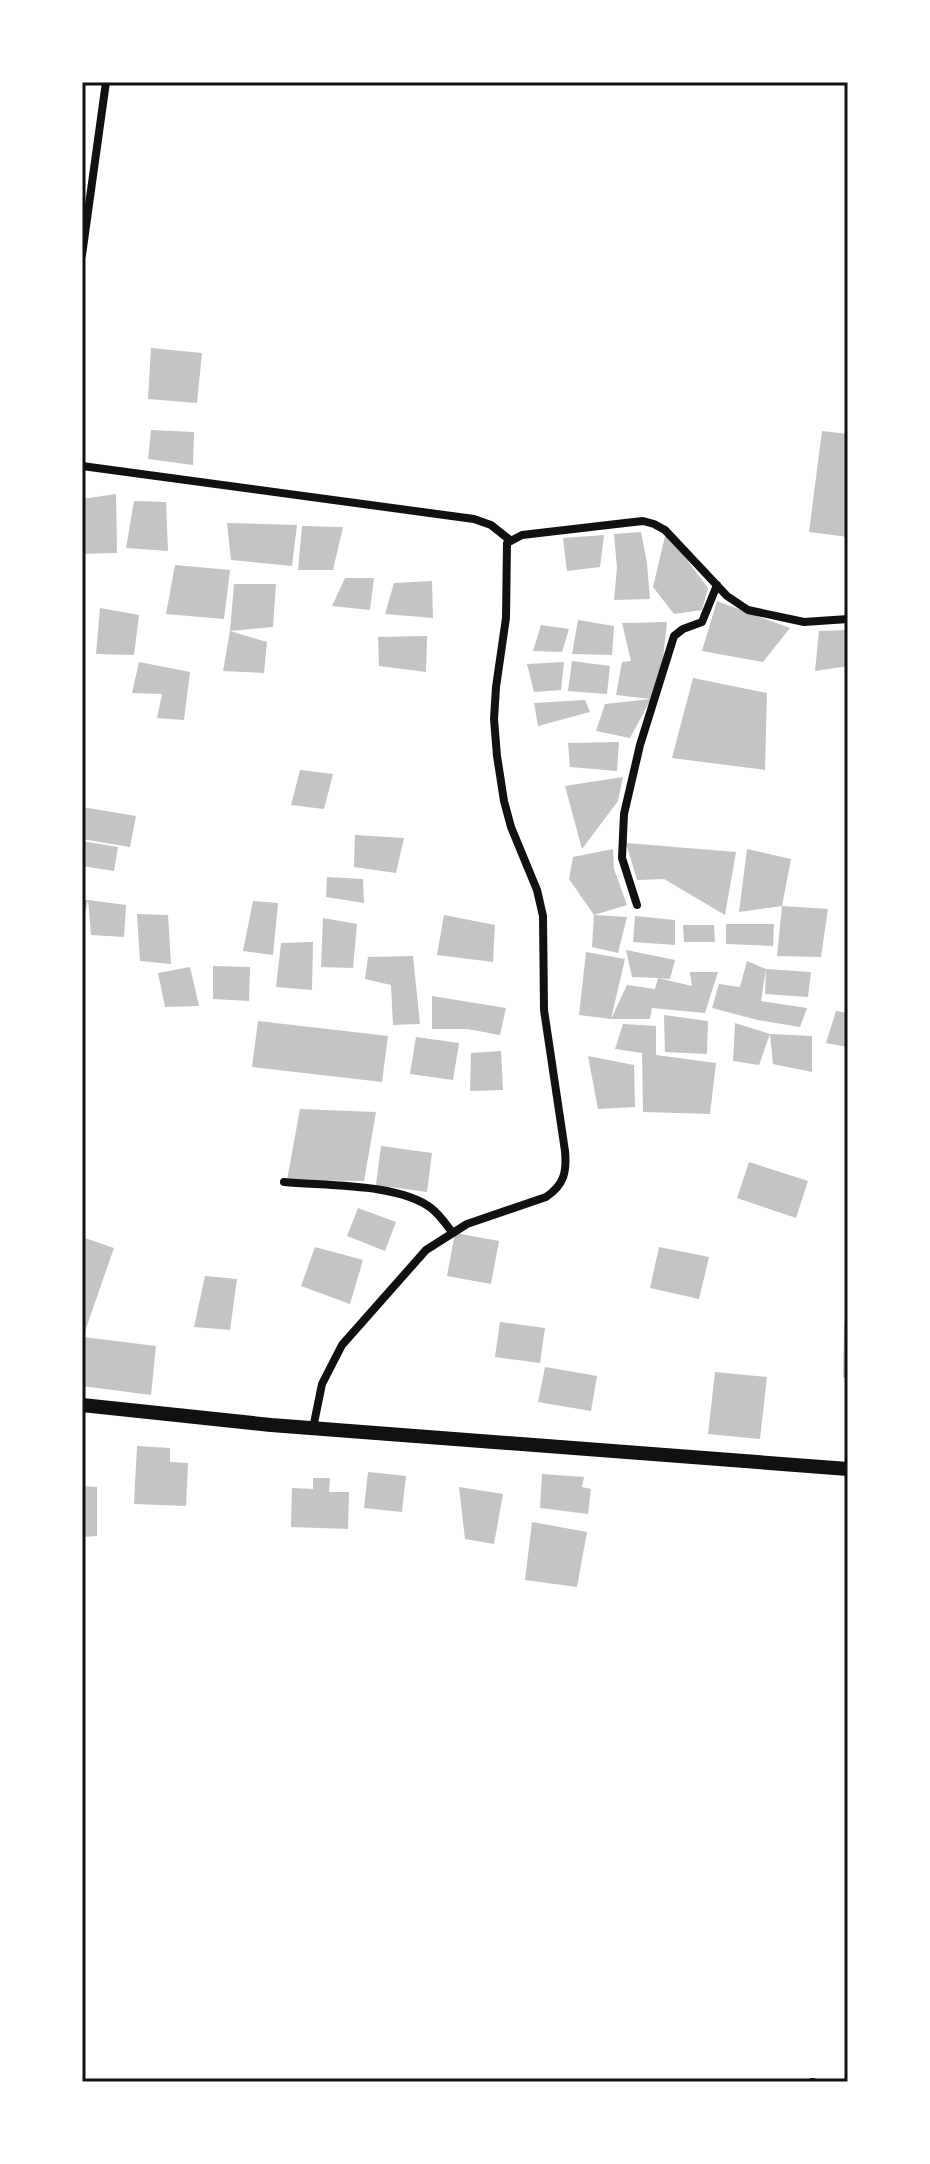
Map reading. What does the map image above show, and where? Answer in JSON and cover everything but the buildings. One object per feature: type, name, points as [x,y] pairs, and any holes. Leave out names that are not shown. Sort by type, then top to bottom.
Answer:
[{"type":"street","points":[[82,255],[106,82]]},
{"type":"street","points":[[82,466],[474,519],[491,525],[510,540]]},
{"type":"street","points":[[313,1428],[322,1384],[342,1345],[426,1250],[452,1232],[479,1219],[546,1197],[556,1191],[564,1180],[566,1166],[544,1010],[543,916],[537,890],[511,827],[497,756],[494,719],[506,618],[506,550],[510,540],[522,535],[643,521],[665,530],[736,603],[760,614],[804,622],[848,619]]},
{"type":"street","points":[[637,905],[622,858],[622,842],[624,814],[640,745],[674,636],[702,622],[717,585]]},
{"type":"street","points":[[284,1182],[384,1191],[413,1199],[433,1210],[452,1232]]},
{"type":"street","points":[[82,1405],[313,1428],[848,1469]]}]
